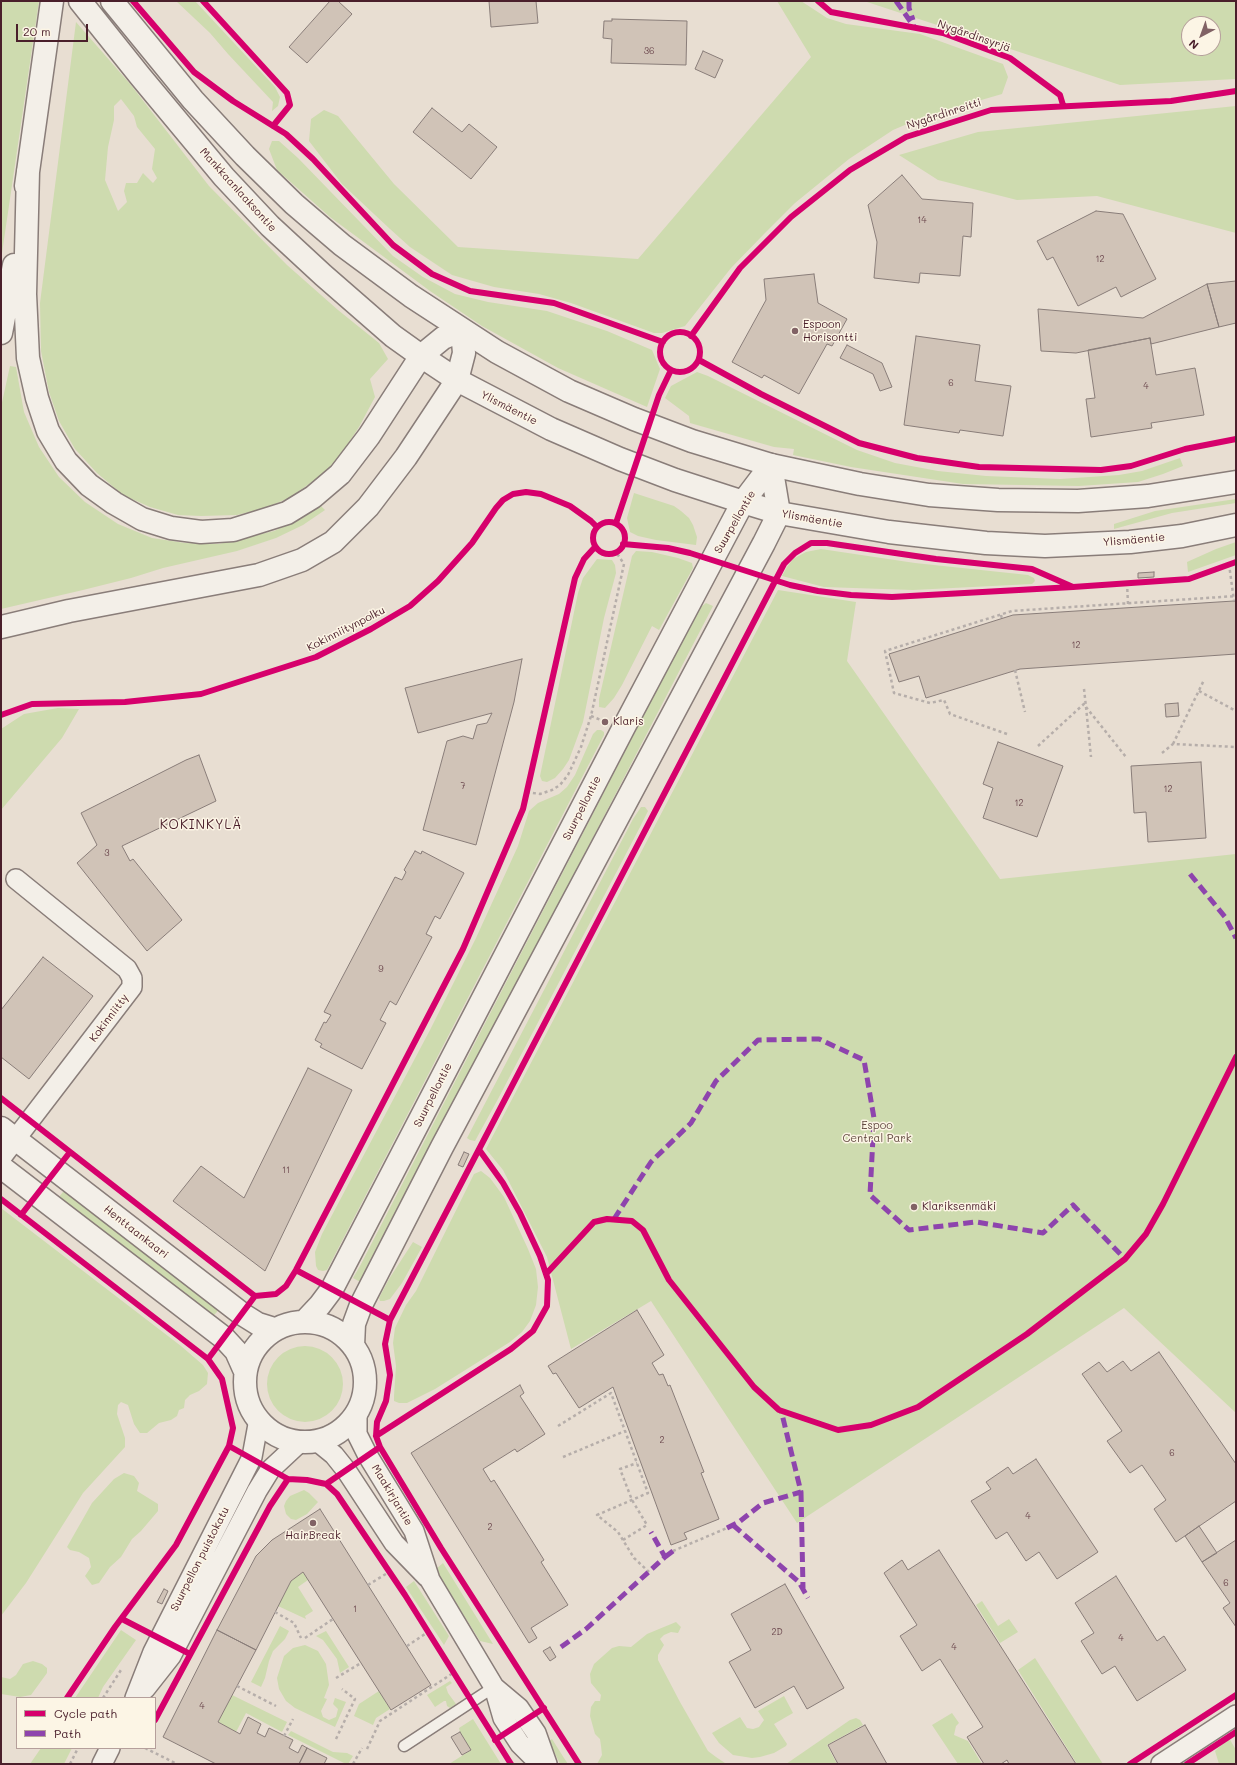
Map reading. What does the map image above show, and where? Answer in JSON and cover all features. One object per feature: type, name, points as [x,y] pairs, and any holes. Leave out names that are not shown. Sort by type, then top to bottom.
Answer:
[{"type":"main road","points":[[1,333],[9,298],[52,1]]},
{"type":"main road","name":"Mankkaanlaaksontie","points":[[80,1],[224,177],[270,226],[375,320],[421,356]]},
{"type":"main road","points":[[112,1],[193,100],[234,145],[294,204],[342,244],[411,296],[497,352],[568,391],[634,419],[692,440],[770,465],[860,484],[929,495],[998,500],[1078,501],[1148,496],[1236,482]]},
{"type":"main road","points":[[28,171],[25,294],[28,358],[37,398],[48,431],[66,461],[89,485],[114,503],[142,519],[171,528],[201,532],[233,530],[287,513],[313,497],[340,474],[369,436],[401,384],[421,356],[443,338],[462,330]]},
{"type":"main road","points":[[2,626],[259,575],[302,560],[333,542],[368,507],[406,457],[457,380],[464,353],[462,330]]},
{"type":"main road","name":"Ylismäentie","points":[[421,356],[457,380],[551,429],[620,459],[675,480],[779,513],[889,532],[986,543],[1045,546],[1130,542],[1182,536],[1236,525]]},
{"type":"main road","points":[[353,1346],[354,1324],[361,1305],[442,1147],[761,550],[779,513],[770,465]]},
{"type":"main road","name":"Suurpellontie","points":[[304,1322],[320,1305],[332,1289],[624,727],[743,502],[770,465]]},
{"type":"main road","name":"Henttaankaari","points":[[8,1133],[242,1314],[258,1324],[274,1329]]},
{"type":"main road","points":[[1,1167],[224,1338],[236,1351],[244,1369],[245,1387],[249,1404],[259,1419],[279,1435],[308,1442],[331,1436],[345,1427],[357,1411],[363,1395],[364,1378],[361,1363],[353,1346],[339,1332],[322,1324],[304,1322],[289,1324],[274,1329],[251,1352],[244,1369]]},
{"type":"street","name":"Kokinniitty","points":[[1,1158],[8,1133],[132,987],[132,978],[127,969],[16,879]]},
{"type":"street","name":"Maakirjantie","points":[[357,1411],[357,1434],[368,1456],[414,1531],[430,1580],[494,1687],[503,1718],[520,1744],[540,1764]]},
{"type":"street","name":"Suurpellon puistokatu","points":[[137,1697],[153,1652],[252,1457],[259,1419]]},
{"type":"street","name":"Maakirjantie","points":[[308,1442],[334,1455],[346,1470],[394,1543],[430,1580]]},
{"type":"street","name":"Suurpellon puistokatu","points":[[138,1697],[171,1656],[256,1491],[270,1470],[308,1442]]},
{"type":"street","name":"Maakirjantie","points":[[494,1687],[519,1708],[536,1733],[547,1764]]},
{"type":"street","points":[[1161,1764],[1236,1715]]},
{"type":"street","points":[[102,1764],[110,1749]]},
{"type":"lane","points":[[404,1746],[494,1687]]},
{"type":"path","points":[[529,784],[527,795],[540,794],[552,790],[560,785],[568,775],[581,747],[591,716],[624,564],[615,551]]},
{"type":"path","points":[[1222,566],[1233,563],[1234,601]]},
{"type":"path","points":[[1127,583],[1128,604]]},
{"type":"path","points":[[1119,584],[1134,583]]},
{"type":"path","points":[[1007,734],[950,714],[944,700],[930,703],[894,693],[885,652],[1012,611],[1235,596]]},
{"type":"path","points":[[1001,615],[1002,619]]},
{"type":"path","points":[[1015,670],[1025,712]]},
{"type":"path","points":[[1162,753],[1173,744],[1204,680]]},
{"type":"path","points":[[1084,689],[1091,757]]},
{"type":"path","points":[[1199,691],[1236,711]]},
{"type":"path","points":[[1038,746],[1086,702]]},
{"type":"path","points":[[1086,706],[1126,757]]},
{"type":"path","points":[[591,716],[605,722]]},
{"type":"path","points":[[1173,744],[1236,747]]},
{"type":"path","points":[[558,1426],[611,1392],[648,1493],[597,1515],[618,1532],[634,1558],[649,1572]]},
{"type":"path","points":[[563,1457],[625,1431]]},
{"type":"path","points":[[623,1540],[647,1525],[632,1500],[620,1469],[637,1463]]},
{"type":"path","points":[[673,1551],[727,1528]]},
{"type":"path","points":[[368,1585],[387,1569],[393,1578]]},
{"type":"path","points":[[275,1612],[294,1623],[301,1638]]},
{"type":"path","points":[[305,1638],[333,1619]]},
{"type":"path","points":[[424,1626],[432,1638]]},
{"type":"path","points":[[407,1646],[428,1632]]},
{"type":"path","points":[[336,1678],[361,1663]]},
{"type":"path","points":[[450,1668],[471,1702]]},
{"type":"path","points":[[367,1749],[380,1721],[454,1673]]},
{"type":"path","points":[[237,1686],[276,1706]]},
{"type":"path","points":[[336,1739],[355,1699],[342,1689]]},
{"type":"path","points":[[284,1736],[293,1718]]},
{"type":"path","points":[[353,1764],[362,1748]]},
{"type":"path","points":[[70,1764],[78,1749]]},
{"type":"path","points":[[147,1749],[176,1764]]},
{"type":"green space","points":[[1,1],[39,1],[1,260]]},
{"type":"green space","points":[[176,1],[195,1],[275,87],[280,97],[278,106],[272,111],[273,102],[210,33]]},
{"type":"green space","points":[[777,1],[801,1],[827,18],[846,24],[920,34],[1003,64],[1008,77],[1002,94],[926,116],[893,130],[849,159],[795,203],[764,234],[731,268],[685,326],[662,333],[654,333],[571,303],[539,294],[494,287],[452,275],[410,247],[390,229],[342,184],[309,141],[311,119],[324,110],[338,116],[394,184],[458,247],[638,259],[811,57]]},
{"type":"green space","points":[[864,1],[1236,1],[1236,79],[1120,85]]},
{"type":"green space","points":[[76,22],[131,85],[209,186],[287,265],[338,310],[379,343],[388,359],[370,379],[375,397],[359,427],[340,456],[322,475],[289,498],[265,508],[237,515],[178,515],[150,507],[123,495],[97,473],[75,449],[59,421],[49,392],[41,351],[40,303]],"holes":[[[121,99],[134,116],[137,127],[155,149],[152,169],[157,178],[153,183],[143,173],[137,183],[126,183],[124,191],[127,202],[118,211],[105,180],[108,147],[114,120],[114,106]]]},
{"type":"green space","points":[[1236,106],[1236,233],[1097,196],[1017,200],[938,180],[899,155],[978,132]]},
{"type":"green space","points":[[272,141],[279,141],[298,158],[393,256],[423,277],[455,294],[488,302],[547,311],[607,331],[652,350],[660,369],[647,407],[558,368],[482,326],[430,291],[330,217],[277,170],[269,149]]},
{"type":"green space","points":[[10,366],[16,367],[24,412],[39,447],[59,477],[85,502],[118,524],[152,538],[185,543],[219,544],[274,531],[301,519],[321,506],[325,510],[303,525],[276,538],[237,551],[1,609],[1,407]]},
{"type":"green space","points":[[697,372],[708,376],[857,450],[895,463],[938,471],[986,476],[1060,479],[1119,475],[1142,471],[1180,458],[1183,466],[1138,482],[1079,486],[963,484],[851,467],[793,455],[794,449],[774,447],[690,423],[689,416],[665,398],[671,386]]},
{"type":"green space","points":[[634,493],[674,506],[681,511],[689,518],[693,525],[697,537],[696,545],[656,540],[638,536],[630,532],[627,518]]},
{"type":"green space","points":[[1236,499],[1236,503],[1172,513],[1114,529],[1114,524],[1155,511]]},
{"type":"green space","points":[[1236,542],[1236,555],[1188,572],[1187,562]]},
{"type":"green space","points":[[821,549],[915,563],[1028,575],[1034,578],[1035,581],[1032,584],[913,590],[824,587],[782,576],[793,559],[806,552]]},
{"type":"green space","points":[[636,551],[652,552],[678,558],[692,563],[693,568],[659,630],[652,626],[614,698],[605,708],[599,707],[599,699],[632,556]]},
{"type":"green space","points":[[597,559],[612,560],[615,565],[616,573],[604,618],[583,722],[569,760],[563,769],[555,778],[547,782],[542,781],[540,776],[578,593],[583,578]]},
{"type":"green space","name":"Espoo Central Park","points":[[778,590],[856,602],[847,661],[1000,879],[1236,854],[1236,1413],[1124,1308],[797,1523],[651,1301],[571,1349],[547,1257],[503,1170],[486,1149]]},
{"type":"green space","points":[[706,603],[713,606],[362,1283],[353,1278],[682,641],[701,607]]},
{"type":"green space","points":[[58,708],[79,709],[62,738],[1,810],[1,729],[24,714]]},
{"type":"green space","points":[[597,730],[604,732],[604,735],[327,1270],[318,1270],[316,1266],[315,1252],[322,1234],[430,1030],[476,938],[518,846],[529,811],[538,803],[559,794],[567,787],[575,775],[593,734]]},
{"type":"green space","points":[[641,807],[645,807],[648,811],[640,827],[498,1099],[475,1141],[470,1140],[467,1138],[633,819]]},
{"type":"green space","points":[[481,1171],[490,1178],[504,1197],[528,1249],[536,1269],[538,1287],[536,1305],[530,1321],[522,1332],[510,1342],[435,1389],[407,1403],[399,1403],[394,1401],[396,1366],[393,1343],[395,1328],[406,1305],[416,1291],[474,1174]]},
{"type":"green space","points":[[63,1192],[67,1192],[218,1308],[217,1312],[212,1317],[58,1198]]},
{"type":"green space","points":[[1,1208],[181,1346],[203,1365],[208,1373],[207,1384],[185,1400],[184,1408],[179,1410],[177,1416],[171,1420],[159,1423],[147,1433],[140,1433],[134,1424],[128,1405],[121,1402],[118,1405],[117,1414],[125,1438],[125,1447],[83,1493],[26,1583],[1,1616]]},
{"type":"green space","points":[[413,1242],[422,1247],[402,1283],[390,1299],[380,1301],[379,1298],[389,1279]]},
{"type":"green space","points":[[305,1346],[319,1349],[332,1357],[340,1370],[343,1384],[340,1398],[332,1411],[319,1419],[305,1422],[291,1419],[278,1411],[270,1398],[267,1384],[270,1370],[278,1357],[291,1349]]},
{"type":"green space","points":[[124,1473],[134,1476],[139,1483],[137,1491],[158,1504],[158,1511],[132,1539],[121,1557],[110,1567],[99,1583],[92,1585],[85,1576],[91,1567],[89,1558],[79,1552],[70,1550],[67,1547],[92,1503],[114,1479]]},
{"type":"green space","points":[[304,1490],[318,1502],[307,1514],[296,1520],[291,1519],[286,1514],[284,1506],[286,1501],[290,1496]]},
{"type":"green space","points":[[443,1563],[493,1644],[480,1641],[437,1573],[436,1569]]},
{"type":"green space","points":[[303,1572],[308,1580],[298,1587],[313,1611],[305,1616],[306,1619],[278,1606],[291,1581]]},
{"type":"green space","points":[[414,1581],[449,1636],[444,1645],[406,1587]]},
{"type":"green space","points":[[982,1601],[998,1626],[1009,1619],[1018,1632],[1000,1643],[976,1605]]},
{"type":"green space","points":[[676,1622],[681,1627],[678,1633],[671,1632],[664,1635],[660,1639],[664,1645],[658,1655],[658,1660],[708,1751],[725,1763],[597,1764],[602,1755],[600,1739],[595,1734],[590,1716],[591,1707],[595,1701],[600,1701],[601,1695],[591,1683],[590,1674],[594,1664],[612,1648],[619,1646],[631,1647],[647,1634]]},
{"type":"green space","points":[[280,1626],[289,1631],[285,1639],[273,1651],[261,1687],[251,1682]]},
{"type":"green space","points":[[121,1630],[136,1640],[103,1687],[98,1697],[76,1697]]},
{"type":"green space","points":[[326,1631],[349,1667],[340,1673],[337,1659],[323,1640],[316,1636]]},
{"type":"green space","points":[[305,1645],[318,1651],[326,1664],[329,1685],[324,1698],[327,1699],[321,1711],[323,1717],[329,1720],[336,1717],[338,1709],[333,1704],[335,1698],[346,1702],[335,1727],[295,1708],[286,1701],[279,1689],[277,1678],[284,1656],[293,1648]]},
{"type":"green space","points":[[1035,1658],[1103,1764],[1077,1764],[1018,1670]]},
{"type":"green space","points":[[33,1661],[42,1664],[47,1668],[47,1673],[31,1695],[20,1697],[1,1694],[1,1677],[10,1679],[16,1675],[23,1664]]},
{"type":"green space","points":[[450,1681],[452,1683],[446,1687],[448,1693],[456,1704],[450,1708],[447,1706],[446,1701],[444,1701],[435,1707],[427,1695]]},
{"type":"green space","points":[[379,1691],[390,1709],[376,1718],[373,1725],[354,1716],[359,1704]]},
{"type":"green space","points":[[232,1695],[287,1722],[282,1732],[246,1713],[236,1732],[218,1722]]},
{"type":"green space","points":[[784,1696],[793,1713],[774,1724],[787,1744],[774,1753],[752,1758],[733,1755],[719,1743],[712,1733],[740,1717],[747,1728],[753,1729],[759,1727],[764,1720],[758,1711]]},
{"type":"green space","points":[[952,1713],[959,1723],[956,1726],[954,1735],[968,1741],[982,1764],[958,1764],[932,1725]]},
{"type":"green space","points":[[856,1718],[860,1720],[863,1725],[827,1745],[837,1764],[786,1764],[850,1720]]},
{"type":"green space","points":[[473,1719],[501,1764],[449,1764],[471,1750],[459,1728]]},
{"type":"green space","points":[[291,1731],[333,1752],[347,1753],[353,1756],[348,1764],[346,1764],[288,1735]]},
{"type":"green space","points":[[1229,1738],[1236,1750],[1236,1764],[1219,1764],[1215,1751]]},
{"type":"green space","points":[[552,1739],[568,1764],[560,1764],[549,1741]]},
{"type":"green space","points":[[40,1749],[72,1749],[64,1764],[30,1764]]},
{"type":"building","points":[[330,1],[338,1],[352,14],[307,63],[289,47]]},
{"type":"building","points":[[489,1],[536,1],[538,23],[491,27]]},
{"type":"building","points":[[612,19],[687,21],[686,65],[611,63],[612,39],[603,38],[604,21],[612,21]]},
{"type":"building","points":[[703,51],[723,60],[715,78],[695,69]]},
{"type":"building","points":[[432,108],[462,132],[469,124],[497,147],[471,179],[413,132]]},
{"type":"building","points":[[902,175],[922,199],[973,203],[971,237],[963,236],[960,276],[920,273],[919,283],[874,278],[877,242],[868,205]]},
{"type":"building","points":[[1096,211],[1123,214],[1156,279],[1121,297],[1116,287],[1078,306],[1053,257],[1047,260],[1037,241]]},
{"type":"building","name":"Espoon Horisontti","points":[[814,274],[818,303],[847,319],[832,346],[827,344],[799,394],[764,375],[762,378],[732,362],[766,300],[764,279]]},
{"type":"building","points":[[1236,281],[1236,323],[1219,327],[1207,284]]},
{"type":"building","points":[[1207,284],[1219,327],[1151,344],[1150,338],[1076,353],[1041,351],[1038,309],[1143,318]]},
{"type":"building","points":[[916,336],[980,345],[975,381],[1011,386],[1003,436],[960,430],[959,433],[904,425]]},
{"type":"building","points":[[1150,338],[1156,375],[1195,368],[1204,415],[1151,423],[1152,428],[1091,437],[1086,399],[1095,398],[1088,350]]},
{"type":"building","points":[[847,345],[882,363],[892,387],[880,391],[873,374],[840,358]]},
{"type":"building","points":[[1154,572],[1154,577],[1138,578],[1138,573]]},
{"type":"building","points":[[1236,601],[1236,654],[1020,669],[926,698],[919,676],[899,682],[889,654],[1013,615]]},
{"type":"building","points":[[522,659],[514,702],[476,845],[423,830],[447,741],[463,736],[473,739],[477,725],[487,723],[492,713],[418,733],[405,688]]},
{"type":"building","points":[[1178,703],[1179,716],[1166,717],[1165,704]]},
{"type":"building","points":[[998,742],[1063,766],[1037,837],[983,818],[993,788],[983,784]]},
{"type":"building","points":[[199,755],[216,801],[122,846],[130,861],[133,859],[182,920],[147,951],[77,863],[97,845],[81,813],[186,760]]},
{"type":"building","points":[[1201,762],[1206,838],[1148,842],[1146,812],[1134,813],[1131,766]]},
{"type":"building","points":[[415,851],[421,854],[422,851],[464,873],[440,919],[435,916],[426,934],[432,937],[396,1005],[390,1001],[380,1020],[386,1023],[362,1069],[320,1047],[322,1044],[315,1040],[324,1022],[326,1023],[331,1015],[324,1012],[395,877],[402,880],[406,872],[404,870]]},
{"type":"building","points":[[43,957],[93,996],[29,1079],[1,1057],[1,1010]]},
{"type":"building","points":[[308,1068],[352,1090],[265,1271],[173,1201],[201,1166],[244,1198]]},
{"type":"building","points":[[464,1152],[469,1154],[463,1167],[458,1165]]},
{"type":"building","points":[[637,1310],[664,1355],[652,1363],[659,1375],[663,1374],[668,1386],[670,1385],[704,1472],[701,1473],[719,1519],[684,1533],[687,1539],[671,1545],[613,1387],[579,1408],[556,1373],[553,1374],[548,1366]]},
{"type":"building","points":[[1159,1352],[1236,1464],[1236,1501],[1176,1542],[1154,1509],[1166,1500],[1142,1465],[1130,1473],[1107,1441],[1122,1431],[1082,1374],[1099,1362],[1107,1372],[1123,1361],[1131,1371]]},
{"type":"building","points":[[520,1385],[524,1393],[520,1396],[545,1434],[517,1452],[515,1449],[483,1469],[491,1482],[494,1480],[544,1560],[541,1562],[568,1605],[531,1628],[537,1638],[529,1643],[411,1453]]},
{"type":"building","points":[[1036,1459],[1098,1552],[1057,1579],[1039,1552],[1026,1561],[1007,1532],[996,1539],[971,1501],[991,1489],[986,1482],[1008,1467],[1013,1474]]},
{"type":"building","points":[[320,1509],[431,1685],[391,1710],[303,1572],[291,1581],[256,1650],[217,1630],[256,1556],[272,1540]]},
{"type":"building","points":[[1199,1526],[1217,1553],[1202,1562],[1185,1536]]},
{"type":"building","points":[[1236,1540],[1236,1627],[1223,1608],[1230,1603],[1202,1562]]},
{"type":"building","points":[[939,1550],[1076,1764],[1009,1764],[1007,1760],[1001,1764],[984,1764],[967,1737],[983,1727],[940,1659],[922,1671],[900,1636],[917,1625],[884,1573],[902,1560],[908,1570]]},
{"type":"building","points":[[1116,1576],[1157,1641],[1164,1636],[1186,1670],[1137,1701],[1115,1666],[1102,1674],[1081,1641],[1094,1633],[1075,1603]]},
{"type":"building","points":[[785,1584],[844,1688],[807,1709],[794,1686],[755,1708],[729,1662],[751,1650],[731,1614]]},
{"type":"building","points":[[164,1589],[168,1591],[162,1604],[157,1602]]},
{"type":"building","points":[[217,1630],[256,1650],[218,1722],[240,1734],[248,1717],[261,1724],[257,1733],[265,1737],[269,1728],[293,1740],[289,1748],[298,1753],[302,1745],[307,1748],[299,1764],[216,1764],[163,1737]]},
{"type":"building","points":[[550,1647],[556,1657],[550,1661],[543,1651]]},
{"type":"building","points":[[865,1725],[887,1764],[838,1764],[828,1745]]},
{"type":"building","points":[[460,1732],[471,1750],[462,1755],[451,1737]]},
{"type":"building","points":[[307,1748],[327,1758],[324,1764],[299,1764]]},
{"type":"marked path","points":[[896,1],[915,28]]},
{"type":"marked path","points":[[909,1],[909,8],[913,20]]},
{"type":"marked path","points":[[1190,874],[1225,917],[1236,938]]},
{"type":"marked path","points":[[614,1219],[651,1162],[691,1123],[716,1081],[758,1040],[819,1039],[864,1060],[874,1118],[870,1195],[909,1230],[976,1222],[1043,1233],[1073,1205],[1125,1259]]},
{"type":"marked path","points":[[727,1528],[739,1522],[763,1503],[801,1492],[781,1410]]},
{"type":"marked path","points":[[801,1492],[803,1588]]},
{"type":"marked path","points":[[733,1525],[799,1582],[808,1598]]},
{"type":"marked path","points":[[561,1647],[586,1629],[665,1557],[651,1532]]},
{"type":"marked path","points":[[665,1557],[673,1551]]},
{"type":"cycle path","points":[[133,1],[194,72],[233,101],[286,134],[313,159],[393,245],[432,274],[470,291],[554,303],[663,342]]},
{"type":"cycle path","points":[[203,1],[287,93],[290,105],[273,126]]},
{"type":"cycle path","name":"Nygårdinsyrjä","points":[[818,1],[831,12],[943,33],[1010,58],[1060,95],[1063,105]]},
{"type":"cycle path","name":"Nygårdinreitti","points":[[691,336],[740,268],[791,217],[850,170],[906,137],[991,110],[1171,101],[1236,91]]},
{"type":"cycle path","points":[[680,332],[688,334],[694,338],[698,344],[700,352],[698,360],[694,366],[688,370],[680,372],[672,370],[666,366],[662,360],[660,352],[662,344],[666,338],[672,334],[680,332]]},
{"type":"cycle path","points":[[699,360],[761,394],[859,443],[917,458],[979,467],[1101,470],[1131,466],[1185,449],[1236,439]]},
{"type":"cycle path","points":[[616,523],[659,395],[671,370]]},
{"type":"cycle path","name":"Kokinniitynpolku","points":[[1,715],[32,704],[125,702],[201,694],[316,657],[371,629],[410,606],[438,581],[472,543],[496,508],[503,500],[513,494],[526,492],[541,494],[570,506],[597,527]]},
{"type":"cycle path","points":[[606,522],[612,522],[622,529],[625,538],[624,544],[618,551],[612,554],[606,554],[596,547],[593,541],[593,535],[600,525],[606,522]]},
{"type":"cycle path","points":[[579,1764],[441,1548],[380,1447],[376,1436],[377,1422],[386,1401],[390,1375],[385,1344],[390,1320],[784,564],[795,553],[811,543],[827,543],[936,559],[1032,569],[1073,587]]},
{"type":"cycle path","points":[[623,544],[668,548],[690,553],[790,585],[818,591],[851,595],[892,597],[1189,579],[1236,562]]},
{"type":"cycle path","points":[[1,1098],[255,1296],[276,1294],[286,1286],[296,1270],[463,949],[523,809],[575,578],[584,559],[595,547]]},
{"type":"cycle path","points":[[546,1274],[594,1222],[607,1219],[632,1221],[643,1230],[669,1280],[754,1387],[779,1410],[838,1430],[871,1425],[918,1407],[1027,1334],[1125,1259],[1146,1234],[1163,1204],[1236,1057]]},
{"type":"cycle path","points":[[376,1436],[511,1349],[533,1331],[547,1306],[548,1280],[540,1256],[520,1213],[503,1183],[480,1151]]},
{"type":"cycle path","points":[[21,1215],[70,1152]]},
{"type":"cycle path","points":[[1,1199],[208,1359],[222,1379],[233,1428],[229,1446],[176,1545],[115,1627],[68,1697]]},
{"type":"cycle path","points":[[296,1270],[390,1320]]},
{"type":"cycle path","points":[[208,1359],[255,1296]]},
{"type":"cycle path","points":[[229,1446],[288,1479],[307,1480],[326,1484],[337,1494],[405,1595],[511,1764]]},
{"type":"cycle path","points":[[326,1484],[380,1447]]},
{"type":"cycle path","points":[[156,1718],[270,1506],[288,1479]]},
{"type":"cycle path","points":[[122,1619],[190,1654]]},
{"type":"cycle path","points":[[1130,1764],[1236,1695]]},
{"type":"cycle path","points":[[495,1740],[544,1708]]},
{"type":"cycle path","points":[[1187,1764],[1236,1732]]},
{"type":"place","name":"Espoon Horisontti","points":[[795,331]]},
{"type":"place","name":"Klaris","points":[[605,722]]},
{"type":"place","name":"Klariksenmäki","points":[[914,1207]]},
{"type":"place","name":"HairBreak","points":[[313,1523]]},
{"type":"district","name":"KOKINKYLÄ","points":[[201,825]]}]
